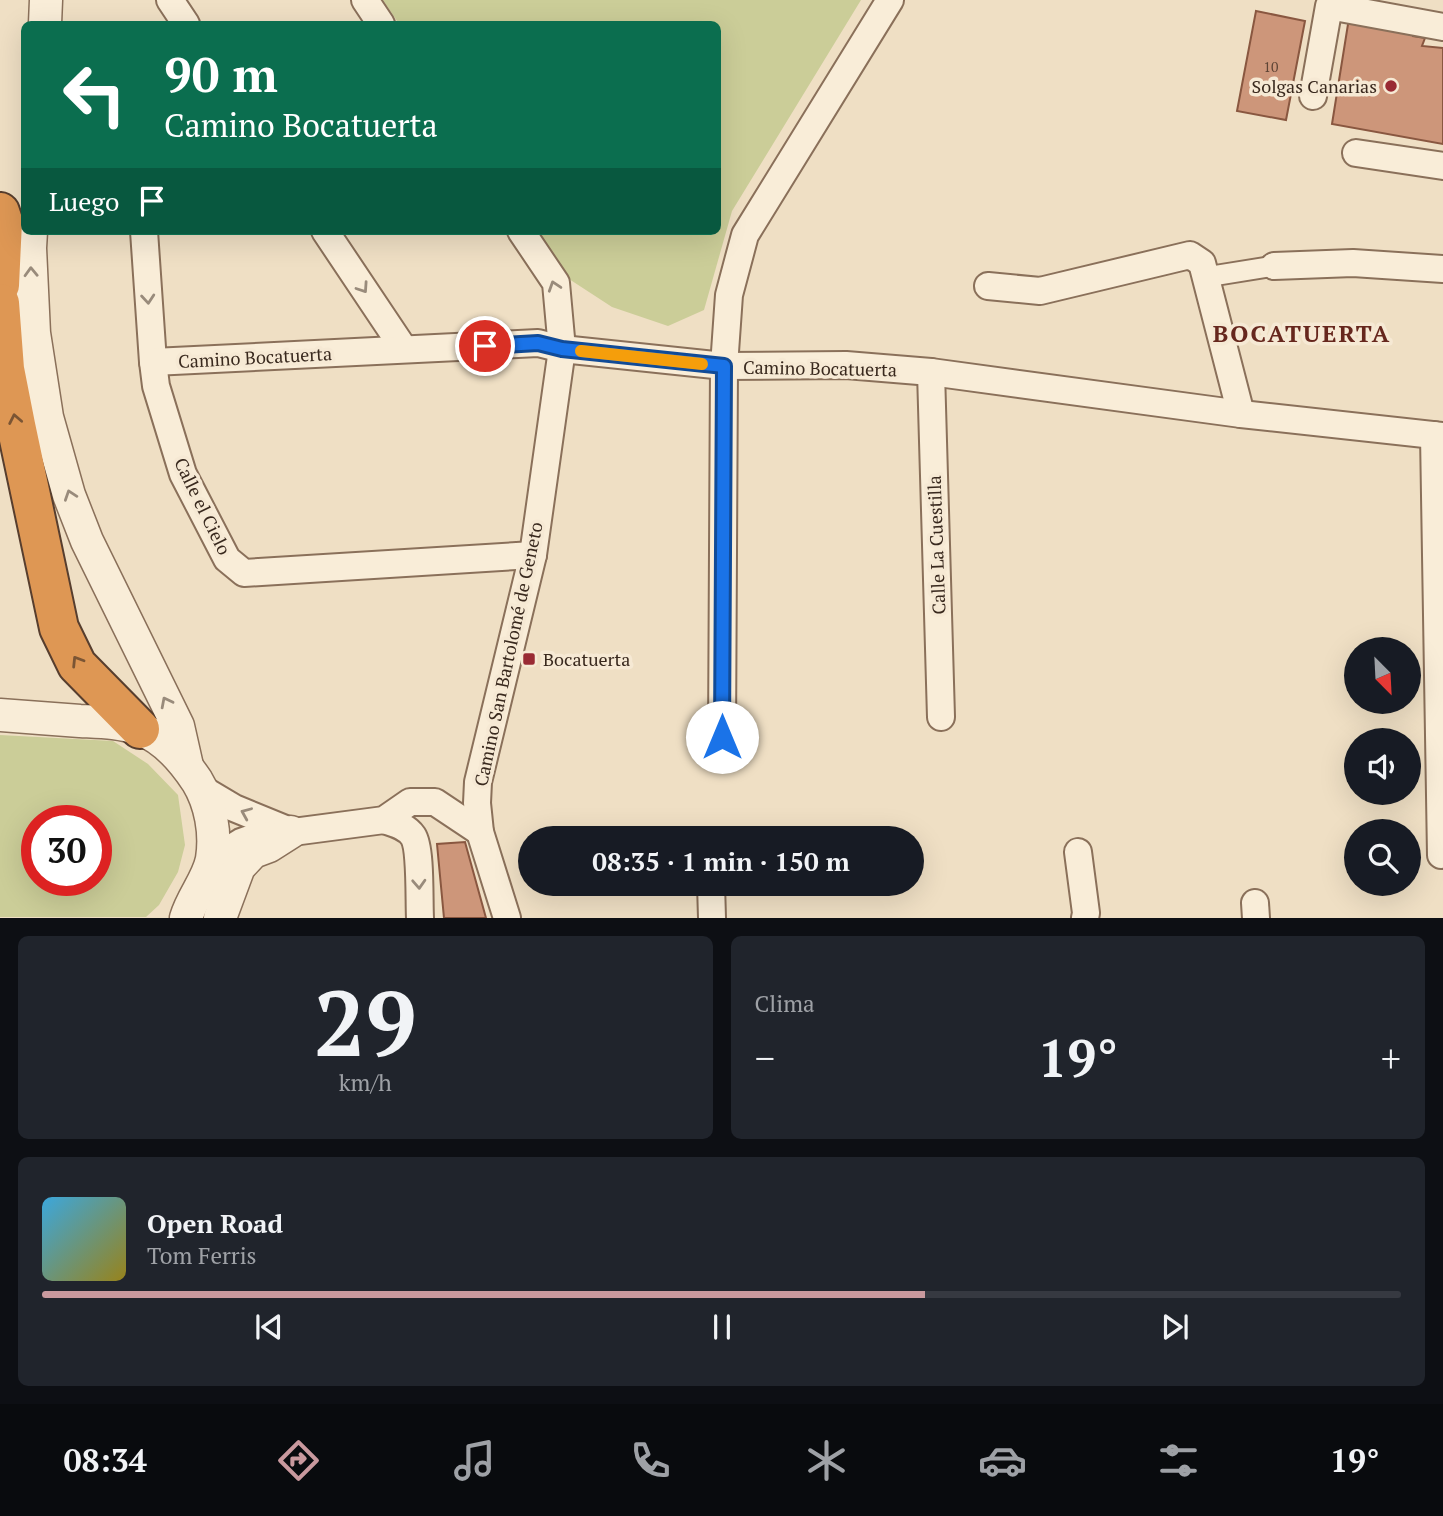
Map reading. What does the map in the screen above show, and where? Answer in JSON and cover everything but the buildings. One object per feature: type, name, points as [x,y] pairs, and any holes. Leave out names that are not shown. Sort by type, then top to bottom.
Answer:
[{"type":"highway","points":[[0,212],[3,221],[0,285]]},
{"type":"highway","points":[[0,303],[5,369],[60,628],[77,665],[140,729]]},
{"type":"street","points":[[45,21],[46,0]]},
{"type":"street","points":[[163,21],[168,0]]},
{"type":"street","points":[[168,0],[184,21]]},
{"type":"street","points":[[365,0],[379,21]]},
{"type":"street","points":[[722,737],[724,366],[729,295],[745,235],[890,0]]},
{"type":"street","points":[[1312,96],[1329,6],[1443,27]]},
{"type":"street","points":[[1356,153],[1443,166]]},
{"type":"street","points":[[31,235],[34,332],[47,417],[69,495],[92,552],[178,726],[211,816],[214,839],[212,860],[203,884],[185,915]]},
{"type":"street","name":"Calle el Cielo","points":[[144,235],[156,386],[183,474],[227,559],[244,573],[533,555]]},
{"type":"street","points":[[328,235],[404,349]]},
{"type":"street","name":"Camino San Bartolomé de Geneto","points":[[507,918],[480,832],[478,782],[533,555],[562,349],[556,283],[524,235]]},
{"type":"street","points":[[988,286],[1040,291],[1190,255],[1202,263],[1241,414]]},
{"type":"street","points":[[1206,277],[1274,266],[1353,263],[1443,269]]},
{"type":"street","name":"Camino Bocatuerta","points":[[153,362],[538,343],[562,349],[724,366],[846,365],[931,372],[1241,414],[1438,436]]},
{"type":"street","name":"Calle La Cuestilla","points":[[931,372],[941,717]]},
{"type":"street","points":[[1438,436],[1441,855]]},
{"type":"street","points":[[0,715],[111,723],[140,729],[166,744],[195,778],[234,808],[291,832]]},
{"type":"street","points":[[417,850],[444,808],[478,782]]},
{"type":"street","points":[[384,820],[410,802],[435,802],[480,832]]},
{"type":"street","points":[[212,860],[241,842],[255,837],[384,820],[404,827],[414,837],[421,918]]},
{"type":"street","points":[[220,918],[239,867],[253,852],[269,846],[291,832]]},
{"type":"street","points":[[1078,852],[1085,918]]},
{"type":"street","points":[[712,896],[712,918]]},
{"type":"green space","points":[[383,0],[861,0],[732,211],[704,310],[668,326],[612,307],[569,279],[540,235],[721,235],[721,21],[397,21]]},
{"type":"green space","points":[[0,735],[113,741],[148,764],[178,795],[185,845],[178,872],[159,905],[146,917],[0,917]]},
{"type":"slow traffic","points":[[581,351],[702,364]]},
{"type":"place","name":"Solgas Canarias","points":[[1391,86]]},
{"type":"place","name":"Bocatuerta","points":[[529,659]]},
{"type":"district","name":"BOCATUERTA","points":[[1302,333]]},
{"type":"route","points":[[485,346],[538,343],[562,349],[724,366],[722,737]]}]
